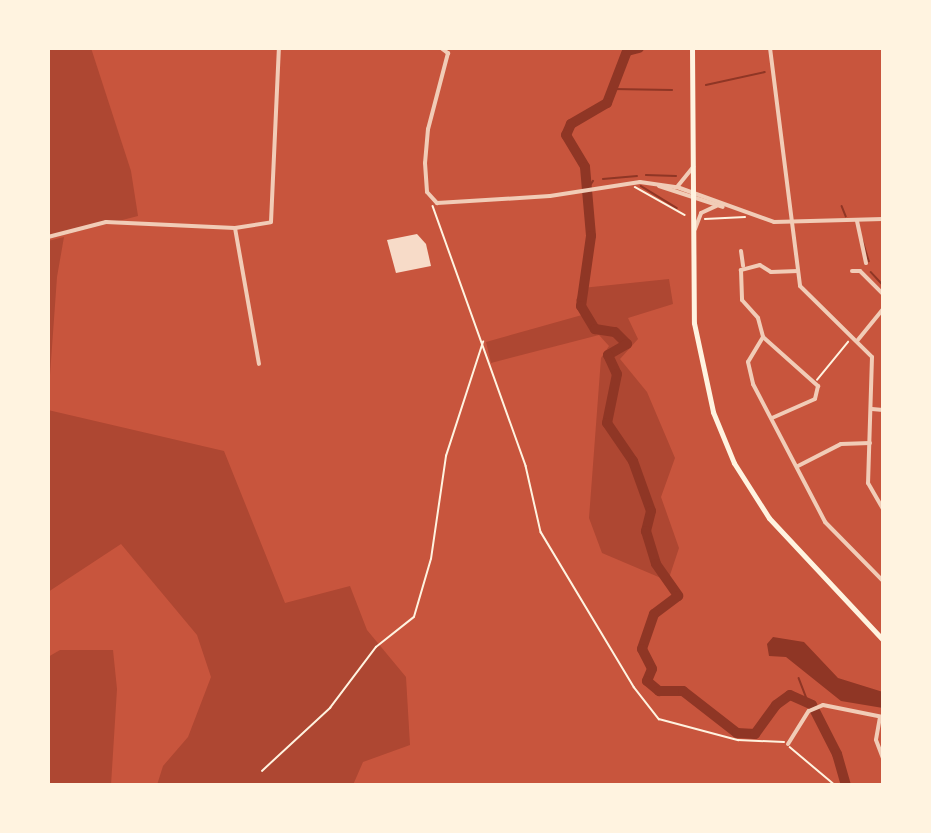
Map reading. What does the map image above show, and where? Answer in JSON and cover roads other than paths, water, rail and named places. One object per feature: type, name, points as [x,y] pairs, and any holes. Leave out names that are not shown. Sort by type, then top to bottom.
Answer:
[{"type":"main road","points":[[692,48],[693,236],[698,353],[731,455],[769,518],[883,640]]},
{"type":"street","points":[[48,237],[106,222],[235,228],[266,224],[272,217],[269,171],[279,48]]},
{"type":"street","points":[[441,48],[448,53],[426,146],[431,200],[474,201],[626,182],[677,187],[725,207]]},
{"type":"street","points":[[770,48],[798,271],[805,295],[857,341],[874,365],[868,483],[883,509]]},
{"type":"street","points":[[677,187],[693,166]]},
{"type":"street","points":[[653,183],[749,215],[792,222],[883,219]]},
{"type":"street","points":[[693,236],[701,213],[718,206]]},
{"type":"street","points":[[857,221],[866,263]]},
{"type":"street","points":[[235,228],[259,364]]},
{"type":"street","points":[[741,250],[742,300],[758,318],[763,337],[816,381],[814,399],[772,418]]},
{"type":"street","points":[[743,266],[798,271]]},
{"type":"street","points":[[852,271],[860,271],[883,294]]},
{"type":"street","points":[[857,341],[883,309]]},
{"type":"street","points":[[763,337],[748,362],[772,418],[825,522],[883,581]]},
{"type":"street","points":[[872,409],[883,410]]},
{"type":"street","points":[[798,466],[848,441],[870,443]]},
{"type":"street","points":[[788,744],[809,711],[823,705],[881,717],[876,740],[883,758]]},
{"type":"waterway","points":[[639,48],[627,51],[607,103],[571,124],[566,135],[585,167],[591,236],[581,306],[595,329],[615,332],[627,344],[608,355],[617,374],[607,423],[633,461],[651,511],[646,531],[656,564],[678,596],[654,614],[642,649],[652,669],[647,681],[659,691],[683,691],[737,733],[755,734],[776,705],[790,695],[812,705],[837,754],[846,785]]},
{"type":"waterway","points":[[706,85],[765,72]]},
{"type":"waterway","points":[[613,89],[672,90]]},
{"type":"waterway","points":[[646,175],[676,176]]},
{"type":"waterway","points":[[603,179],[637,176]]},
{"type":"waterway","points":[[589,187],[593,181]]},
{"type":"waterway","points":[[641,186],[677,208]]},
{"type":"waterway","points":[[842,206],[846,216]]},
{"type":"waterway","points":[[863,241],[869,261]]},
{"type":"waterway","points":[[871,272],[883,285]]},
{"type":"waterway","points":[[799,678],[809,704]]}]
